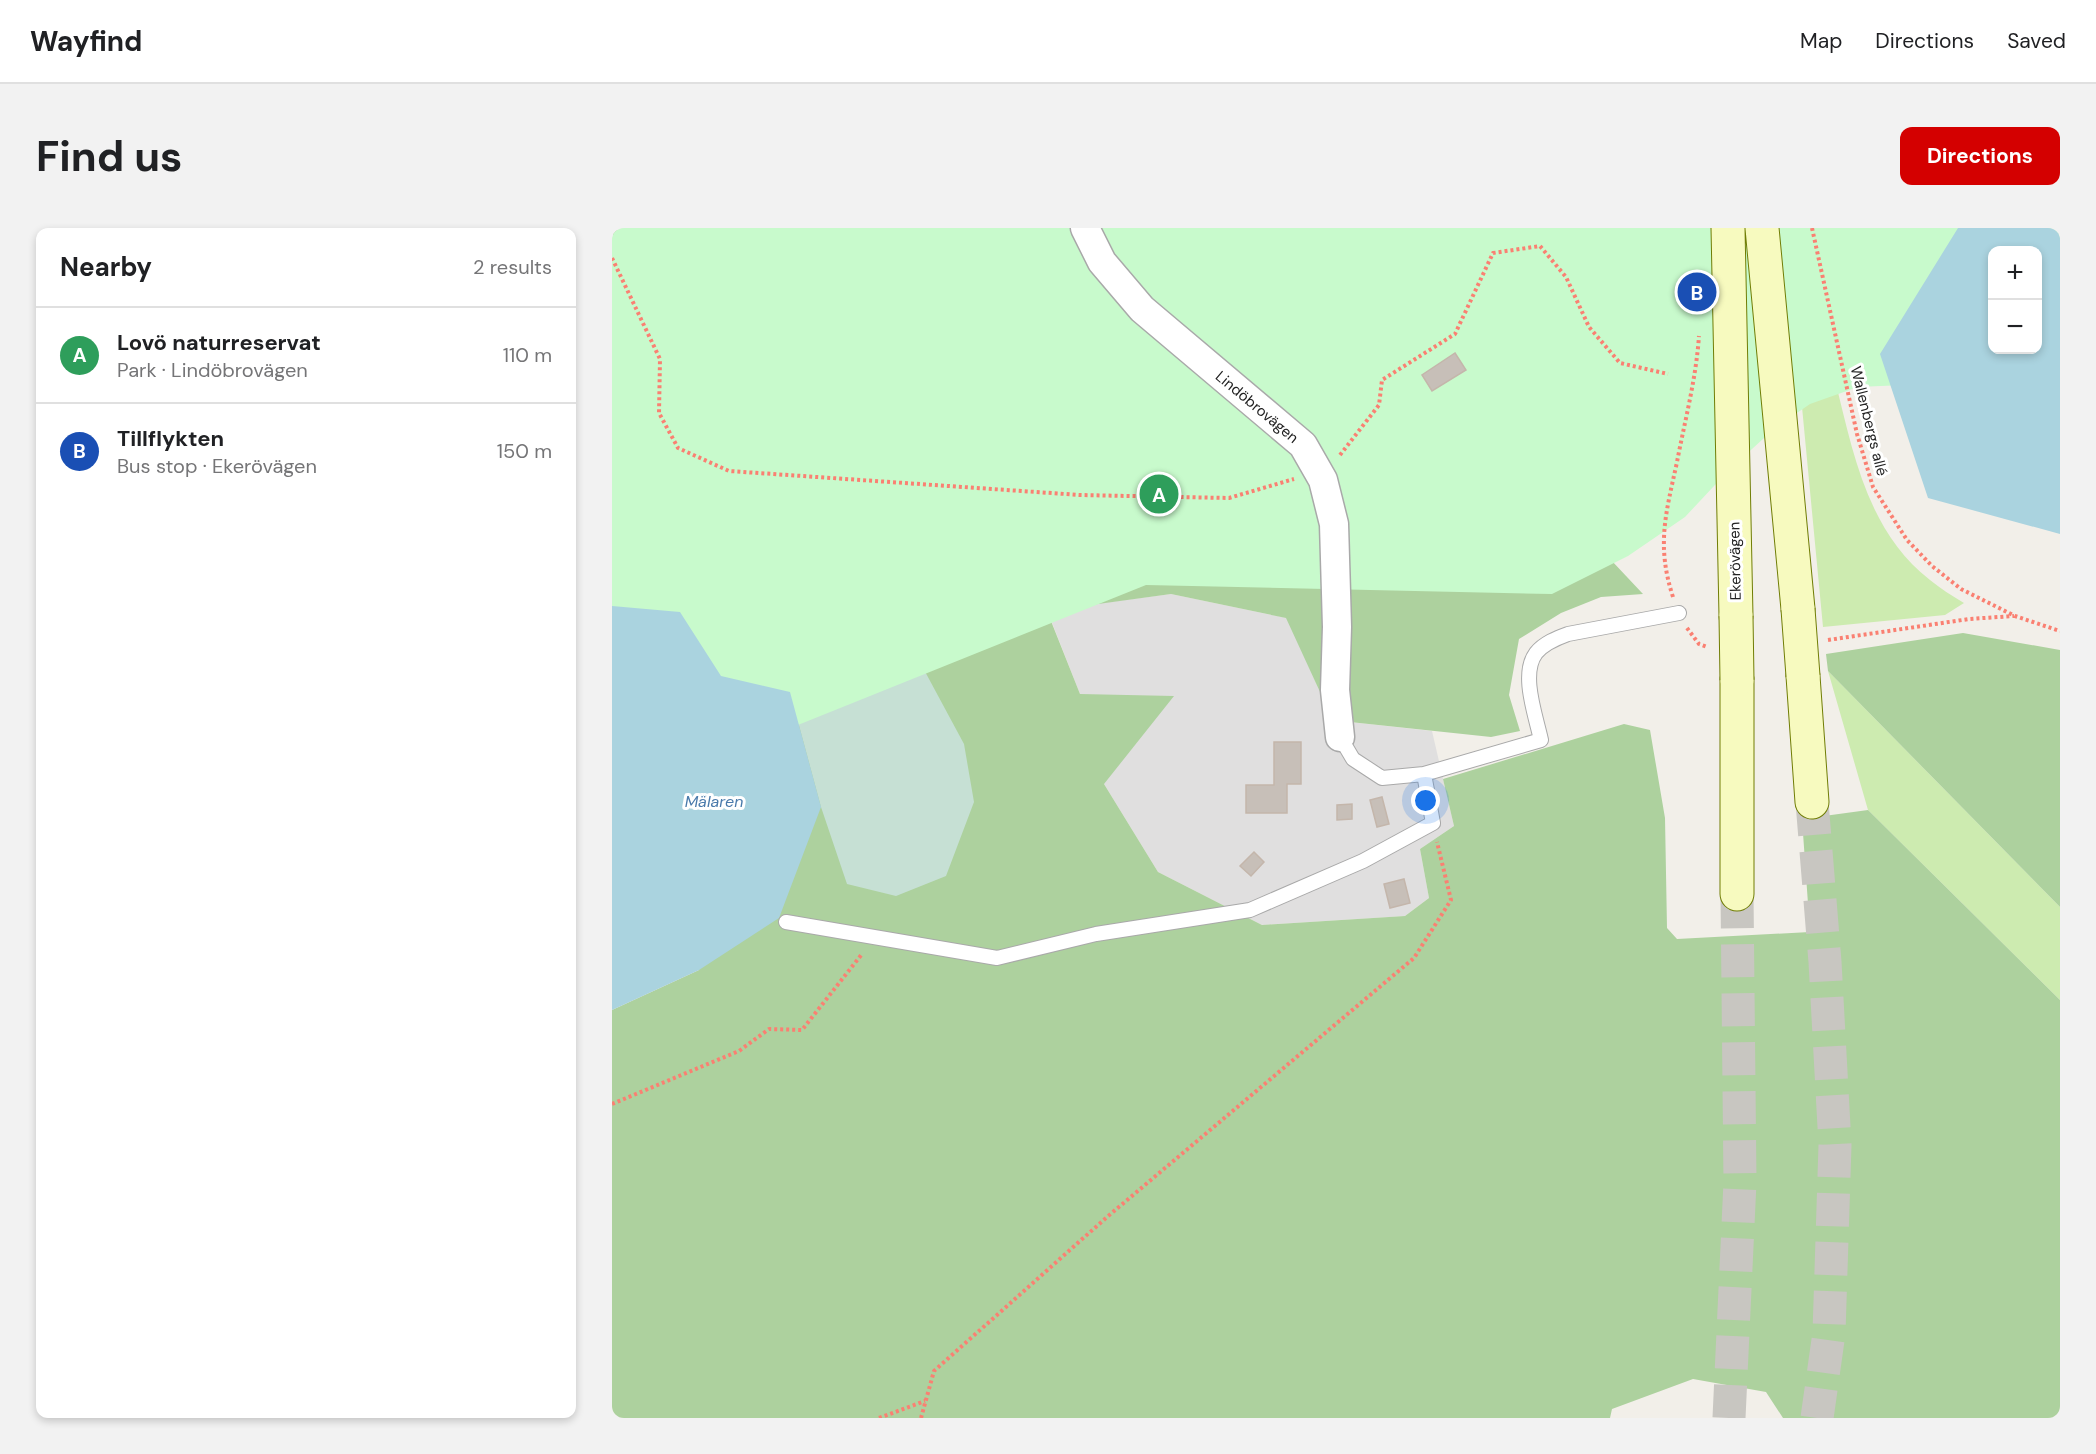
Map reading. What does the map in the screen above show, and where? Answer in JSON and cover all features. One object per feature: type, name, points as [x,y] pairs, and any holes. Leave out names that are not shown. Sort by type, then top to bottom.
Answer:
[{"type":"main road","name":"Ekerövägen","points":[[1728,228],[1737,680],[1737,894]]},
{"type":"main road","points":[[1761,228],[1798,609],[1812,802]]},
{"type":"street","name":"Lindöbrovägen","points":[[1085,228],[1102,262],[1142,309],[1303,446],[1323,480],[1334,524],[1337,627],[1335,690],[1340,737]]},
{"type":"lane","points":[[1340,737],[1353,759],[1382,778],[1424,774],[1542,740],[1531,697],[1529,665],[1537,652],[1551,641],[1568,634],[1679,613]]},
{"type":"lane","points":[[786,922],[997,958],[1096,934],[1250,910],[1363,861],[1433,823],[1424,774]]},
{"type":"path","name":"Wallenbergs allé","points":[[1812,228],[1857,434],[1874,487],[1907,540],[1932,566],[1961,589],[2015,616],[2060,631]]},
{"type":"path","points":[[612,258],[660,358],[659,413],[678,448],[729,471],[1080,495],[1229,498],[1317,471],[1342,454],[1379,405],[1382,380],[1455,334],[1493,253],[1540,246],[1566,277],[1589,327],[1620,363],[1668,374]]},
{"type":"path","points":[[1696,275],[1698,318]]},
{"type":"path","points":[[1698,327],[1696,370],[1666,508],[1664,563],[1679,613],[1690,634],[1700,644],[1716,650]]},
{"type":"path","points":[[1821,641],[1969,619],[2015,616]]},
{"type":"path","points":[[921,1418],[934,1371],[1107,1217],[1414,958],[1451,900],[1433,823]]},
{"type":"path","points":[[612,1104],[739,1051],[769,1029],[802,1030],[875,938]]},
{"type":"path","points":[[879,1418],[924,1401]]},
{"type":"shaded area","points":[[1171,594],[1287,618],[1326,705],[1350,722],[1432,731],[1454,826],[1420,849],[1429,898],[1405,916],[1262,925],[1158,872],[1104,784],[1080,694],[1047,610]]},
{"type":"green space","points":[[612,228],[1325,519],[1326,705],[1286,618],[1171,594],[1047,611],[1080,694],[1174,696],[1104,784],[1158,872],[1262,925],[1405,916],[1429,898],[1420,849],[1454,826],[1443,779],[1624,724],[1650,730],[1665,818],[1667,928],[1677,939],[1810,932],[1802,819],[1868,810],[2060,1000],[2060,1418],[1783,1418],[1766,1392],[1693,1379],[1612,1409],[1610,1418],[612,1418],[612,1010],[699,970]]},
{"type":"green space","points":[[612,228],[2060,228],[2060,363],[1904,385],[1858,387],[1810,404],[1775,428],[1729,470],[1685,517],[1628,556],[1552,594],[1146,585],[612,802]]},
{"type":"green space","points":[[1835,380],[1856,462],[1877,514],[1891,538],[1909,560],[1934,583],[1964,603],[1945,615],[1823,627],[1800,386]]},
{"type":"green space","points":[[612,434],[922,666],[964,744],[974,802],[946,876],[896,896],[847,884],[821,807],[790,692]]},
{"type":"green space","points":[[1548,493],[1643,594],[1601,597],[1561,613],[1519,639],[1509,695],[1520,731],[1491,737],[1350,722],[1349,529]]},
{"type":"green space","points":[[1963,633],[2060,650],[2060,907],[1828,671],[1826,654]]},
{"type":"green space","points":[[1828,671],[2060,907],[2060,1000],[1868,810]]},
{"type":"water","points":[[1958,228],[2060,228],[2060,534],[1928,498],[1880,354]]},
{"type":"water","name":"Mälaren","points":[[612,606],[680,612],[721,676],[790,692],[821,807],[779,918],[699,970],[612,1010]]},
{"type":"building","points":[[1455,353],[1466,370],[1432,391],[1422,375]]},
{"type":"building","points":[[1274,742],[1301,742],[1301,784],[1287,784],[1287,813],[1246,813],[1246,785],[1274,785]]},
{"type":"building","points":[[1382,797],[1389,824],[1377,827],[1370,800]]},
{"type":"building","points":[[1352,804],[1352,819],[1337,820],[1337,805]]},
{"type":"building","points":[[1254,852],[1264,862],[1251,876],[1240,866]]},
{"type":"building","points":[[1404,879],[1410,903],[1390,908],[1384,884]]},
{"type":"tunnel","points":[[1812,802],[1825,962],[1835,1145],[1829,1333],[1817,1418]]},
{"type":"tunnel","points":[[1729,1418],[1740,1182],[1737,894]]},
{"type":"place","name":"Tillflykten","points":[[1697,292]]},
{"type":"place","name":"Lovö naturreservat","points":[[1159,494]]}]
